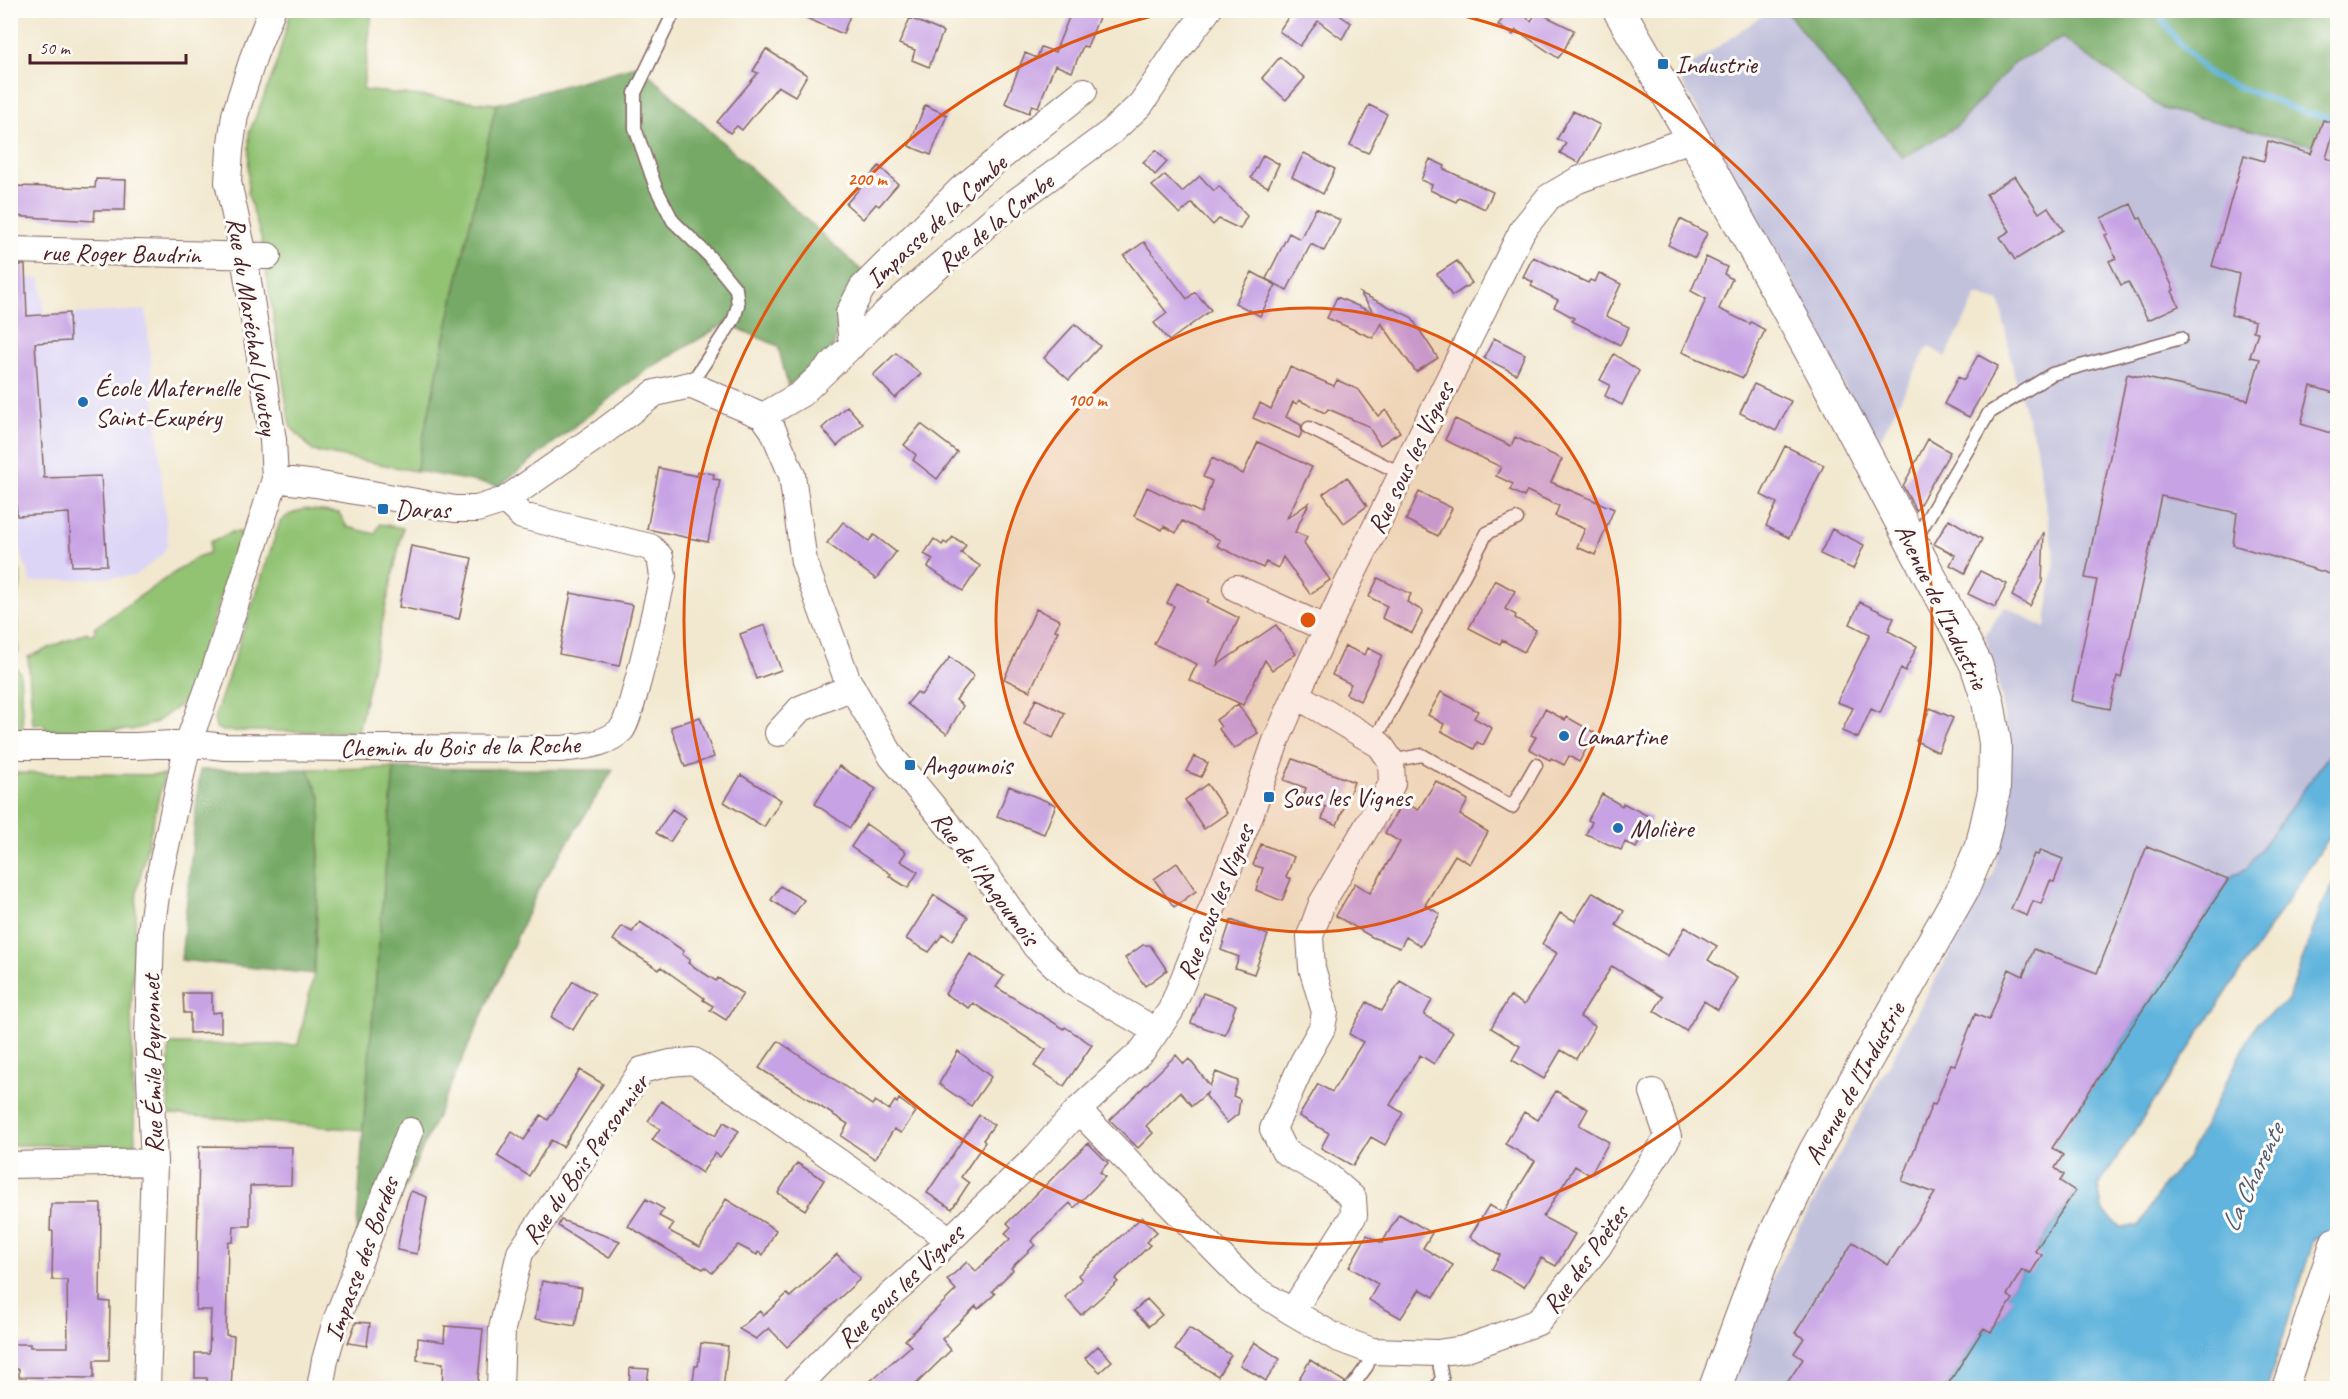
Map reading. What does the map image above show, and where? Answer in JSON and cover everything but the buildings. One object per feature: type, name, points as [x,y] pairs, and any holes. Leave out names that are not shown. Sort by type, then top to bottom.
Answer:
[{"type":"street","name":"Rue du Maréchal Lyautey","points":[[188,743],[214,672],[275,479],[256,256],[228,182],[235,115],[246,78],[272,10]]},
{"type":"street","name":"Rue de la Combe","points":[[763,417],[801,394],[895,304],[998,215],[1112,132],[1141,104],[1208,10]]},
{"type":"street","name":"Avenue de l'Industrie","points":[[1619,10],[1693,138],[1821,370],[1976,664],[1988,701],[1995,743],[1994,791],[1982,844],[1963,889],[1815,1151],[1762,1260],[1712,1384]]},
{"type":"street","name":"Impasse de la Combe","points":[[852,346],[849,313],[862,288],[961,189],[1084,92]]},
{"type":"street","name":"Rue sous les Vignes","points":[[796,1389],[863,1319],[906,1282],[1037,1156],[1078,1110],[1143,1050],[1171,1010],[1296,695],[1402,474],[1524,229],[1548,197],[1578,180],[1693,138]]},
{"type":"street","name":"rue Roger Baudrin","points":[[10,250],[256,256]]},
{"type":"street","points":[[275,479],[316,484],[455,509],[477,509],[505,500],[655,393],[690,385],[763,417]]},
{"type":"street","name":"Rue de l'Angoumois","points":[[763,417],[773,430],[792,475],[804,562],[847,679],[892,757],[968,849],[1036,947],[1072,982],[1156,1031]]},
{"type":"street","name":"Chemin du Bois de la Roche","points":[[10,746],[137,746],[188,743],[225,747],[562,749],[598,743],[613,737],[625,727],[663,576],[660,557],[650,547],[522,516],[505,500]]},
{"type":"street","points":[[1236,588],[1327,629]]},
{"type":"street","points":[[778,733],[800,709],[852,687]]},
{"type":"street","points":[[1292,1312],[1354,1215],[1353,1198],[1329,1177],[1284,1151],[1273,1129],[1303,1062],[1322,1028],[1325,1012],[1312,968],[1310,936],[1322,903],[1392,784],[1391,761],[1380,745],[1296,695]]},
{"type":"street","name":"Rue Émile Peyronnet","points":[[147,1389],[154,1162],[148,1036],[151,932],[157,888],[188,743]]},
{"type":"street","name":"Rue du Bois Personnier","points":[[500,1389],[502,1329],[520,1253],[642,1070],[670,1063],[694,1061],[949,1239]]},
{"type":"street","name":"Rue des Poètes","points":[[1078,1110],[1248,1284],[1337,1338],[1372,1351],[1437,1353],[1464,1349],[1538,1322],[1598,1247],[1668,1137],[1653,1092]]},
{"type":"street","name":"Impasse des Bordes","points":[[320,1389],[336,1320],[410,1131]]},
{"type":"street","points":[[10,1165],[154,1162]]},
{"type":"street","points":[[2285,1389],[2334,1242]]},
{"type":"lane","points":[[675,10],[635,93],[635,128],[656,188],[673,221],[709,256],[736,289],[738,305],[734,320],[690,385]]},
{"type":"lane","points":[[1913,543],[1989,413],[2052,374],[2181,338]]},
{"type":"lane","points":[[1309,428],[1402,474]]},
{"type":"lane","points":[[1372,741],[1382,727],[1487,532],[1517,519]]},
{"type":"lane","points":[[1391,761],[1422,755],[1512,807],[1536,765]]},
{"type":"lane","points":[[1351,1389],[1367,1366],[1372,1351]]},
{"type":"lane","points":[[1436,1389],[1442,1378],[1437,1353]]},
{"type":"shaded area","points":[[1769,11],[1786,11],[1903,158],[1956,127],[2015,62],[2062,38],[2163,109],[2337,151],[2337,744],[2247,868],[2229,878],[2053,1147],[2063,1155],[2064,1175],[2075,1191],[2036,1251],[2042,1255],[1991,1332],[1985,1329],[1945,1388],[1727,1388],[1776,1270],[1993,874],[2008,807],[2009,763],[2002,699],[1985,635],[2005,606],[2045,628],[2055,561],[2035,442],[2014,374],[2000,302],[1977,295],[1946,357],[1928,346],[1875,449],[1794,284],[1678,75]]},
{"type":"shaded area","name":"École Maternelle Saint-Exupéry","points":[[41,278],[44,315],[146,310],[168,543],[163,554],[135,576],[30,582],[20,552],[15,489],[11,489],[11,279]]},
{"type":"green space","points":[[291,11],[372,11],[363,90],[496,104],[416,471],[313,451],[290,426],[261,237],[248,194],[249,133],[275,69]]},
{"type":"green space","points":[[1786,11],[2337,11],[2337,151],[2163,109],[2062,38],[2015,62],[1956,127],[1903,158]]},
{"type":"green space","points":[[639,65],[862,271],[842,308],[834,346],[788,386],[778,346],[726,323],[643,372],[499,486],[416,471],[496,104]]},
{"type":"green space","points":[[304,509],[339,513],[347,527],[375,534],[380,524],[403,528],[358,732],[223,731],[216,728],[214,719],[280,522],[289,515]]},
{"type":"green space","points":[[232,532],[241,532],[198,669],[184,702],[155,723],[132,730],[45,730],[44,724],[33,725],[28,657],[87,632],[90,635],[96,631],[94,628],[197,557],[209,553],[210,542]]},
{"type":"green space","points":[[11,556],[20,572],[20,587],[16,601],[18,652],[11,648]]},
{"type":"green space","points":[[10,662],[20,672],[23,729],[11,728]]},
{"type":"green space","points":[[394,768],[363,1130],[168,1114],[169,1044],[298,1045],[315,969],[321,799],[308,769]]},
{"type":"green space","points":[[394,768],[613,770],[538,890],[352,1306],[363,1130]]},
{"type":"green space","points":[[308,769],[321,799],[314,974],[181,960],[200,770]]},
{"type":"green space","points":[[11,773],[164,775],[137,890],[131,1009],[135,1145],[11,1145]]},
{"type":"water","name":"La Charente","points":[[2337,744],[2337,826],[2098,1186],[2102,1209],[2120,1227],[2139,1227],[2163,1185],[2187,1158],[2257,1023],[2288,1000],[2322,905],[2337,879],[2338,1184],[2332,1236],[2314,1239],[2267,1388],[1945,1388],[1984,1328],[1991,1332],[2012,1300],[2007,1295],[2022,1270],[2030,1273],[2041,1255],[2035,1251],[2075,1192],[2060,1181],[2064,1175],[2055,1168],[2063,1155],[2052,1148],[2229,878],[2247,868]]},
{"type":"waterway","points":[[2155,10],[2177,40],[2212,77],[2306,113],[2338,119]]},
{"type":"place","name":"Industrie","points":[[1663,64]]},
{"type":"place","name":"École Maternelle Saint-Exupéry","points":[[83,402]]},
{"type":"place","name":"Daras","points":[[383,509]]},
{"type":"place","name":"Lamartine","points":[[1564,736]]},
{"type":"place","name":"Angoumois","points":[[910,765]]},
{"type":"place","name":"Sous les Vignes","points":[[1269,797]]},
{"type":"place","name":"Molière","points":[[1618,828]]}]
